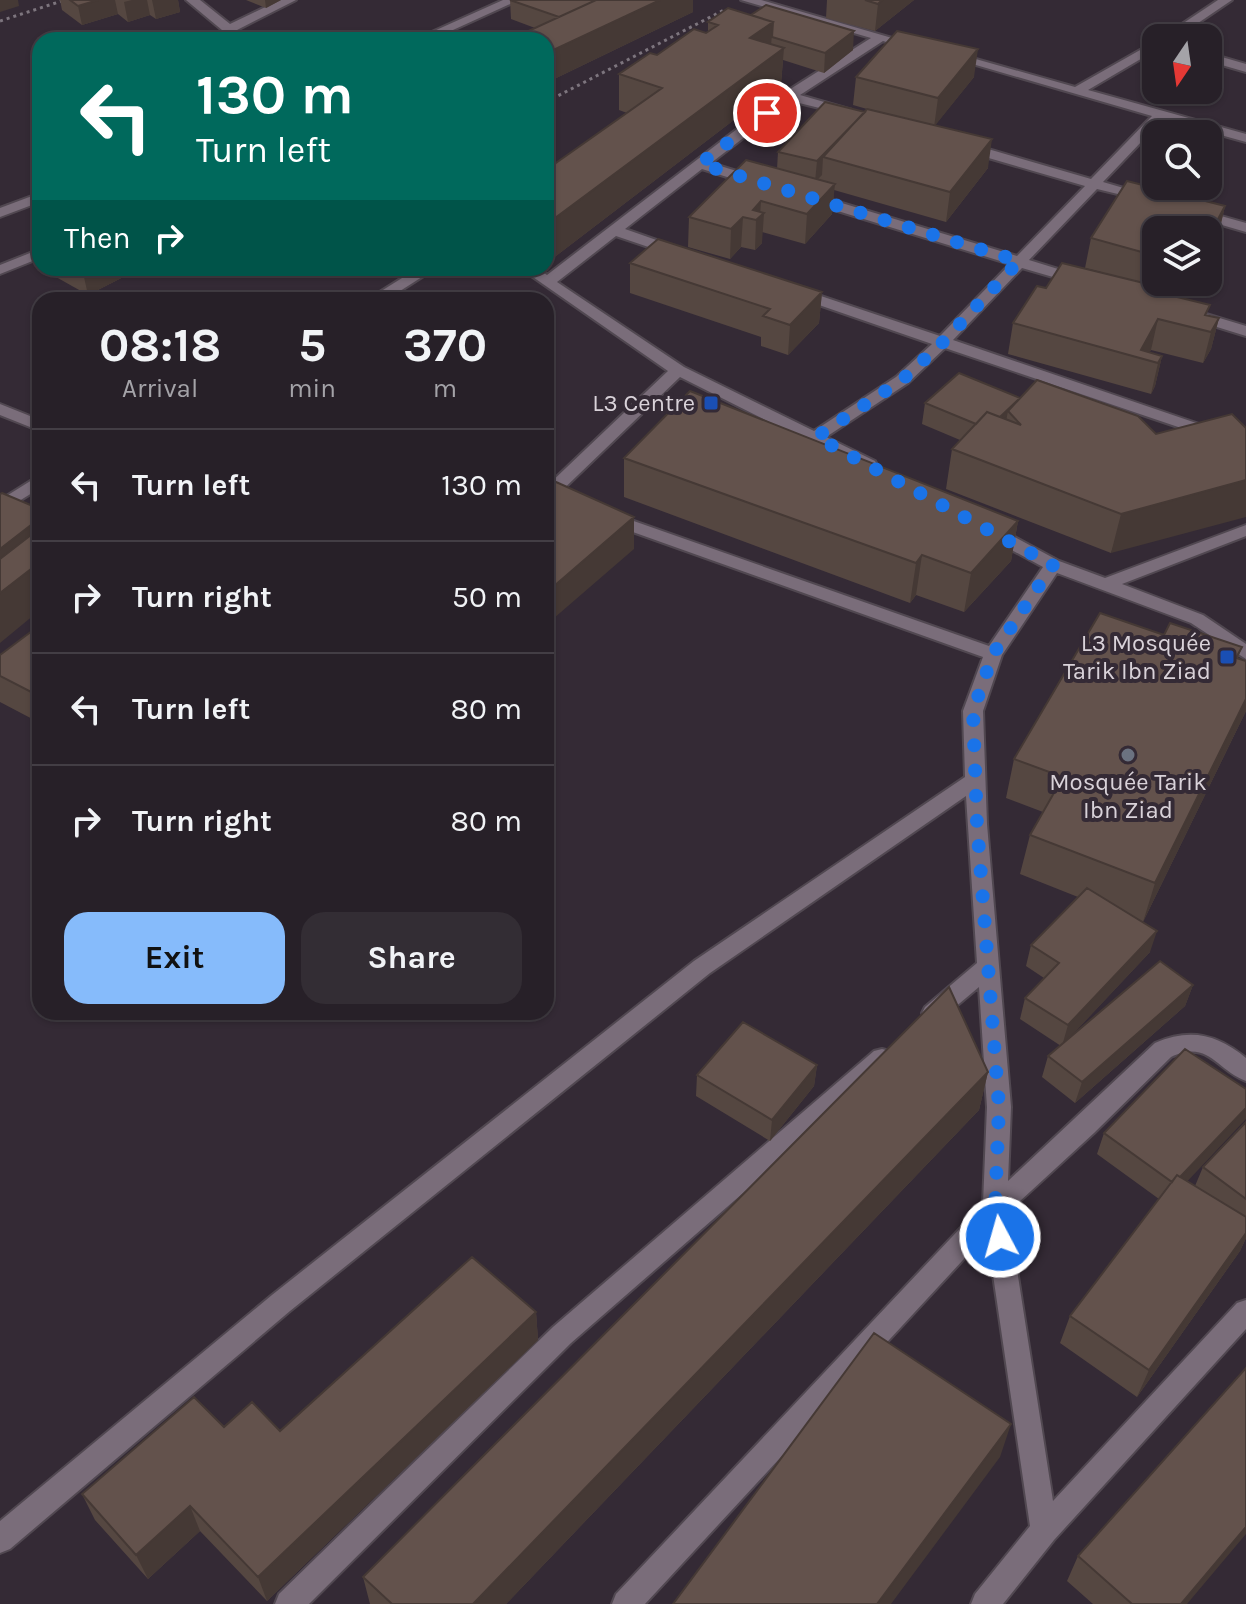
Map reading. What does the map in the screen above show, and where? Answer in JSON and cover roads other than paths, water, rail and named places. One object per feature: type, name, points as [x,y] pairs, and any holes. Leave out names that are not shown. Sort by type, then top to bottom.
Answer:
[{"type":"street","points":[[192,0],[233,32]]},
{"type":"street","points":[[229,29],[290,0]]},
{"type":"street","points":[[439,32],[513,0]]},
{"type":"street","points":[[1189,24],[1226,0]]},
{"type":"street","points":[[756,1],[926,50]]},
{"type":"street","points":[[547,282],[789,96],[881,37]]},
{"type":"street","points":[[1077,91],[1142,53]]},
{"type":"street","points":[[942,54],[1246,138]]},
{"type":"street","points":[[1222,61],[1246,68]]},
{"type":"street","points":[[789,96],[865,118]]},
{"type":"street","points":[[816,437],[902,380],[943,342],[1161,114]]},
{"type":"street","points":[[956,144],[1154,201]]},
{"type":"street","points":[[700,164],[1094,285]]},
{"type":"street","points":[[0,213],[32,200]]},
{"type":"street","points":[[1185,210],[1246,228]]},
{"type":"street","points":[[616,231],[691,256]]},
{"type":"street","points":[[0,270],[32,256]]},
{"type":"street","points":[[388,292],[416,276]]},
{"type":"street","points":[[538,276],[678,370],[886,475]]},
{"type":"street","points":[[780,287],[1246,445]]},
{"type":"street","points":[[1170,308],[1246,331]]},
{"type":"street","points":[[554,493],[678,370]]},
{"type":"street","points":[[0,409],[32,423]]},
{"type":"street","points":[[0,508],[32,486]]},
{"type":"street","points":[[591,511],[993,654]]},
{"type":"street","points":[[983,528],[1053,565],[1197,619],[1246,653]]},
{"type":"street","points":[[1106,584],[1246,530]]},
{"type":"street","points":[[1044,1530],[995,1208],[999,1107],[975,780],[973,711],[993,654],[1053,565]]},
{"type":"street","points":[[0,1539],[294,1293],[702,967],[975,780]]},
{"type":"street","points":[[289,1604],[562,1335],[988,966]]},
{"type":"street","points":[[626,1604],[995,1208],[1086,1126],[1163,1050],[1174,1043],[1189,1041],[1216,1047],[1246,1072]]},
{"type":"street","points":[[985,1604],[1044,1530],[1246,1311]]},
{"type":"place","name":"L3 Centre","points":[[711,403]]},
{"type":"place","name":"L3 Mosquée Tarik Ibn Ziad","points":[[1227,657]]},
{"type":"place","name":"Mosquée Tarik Ibn Ziad","points":[[1128,755]]}]
